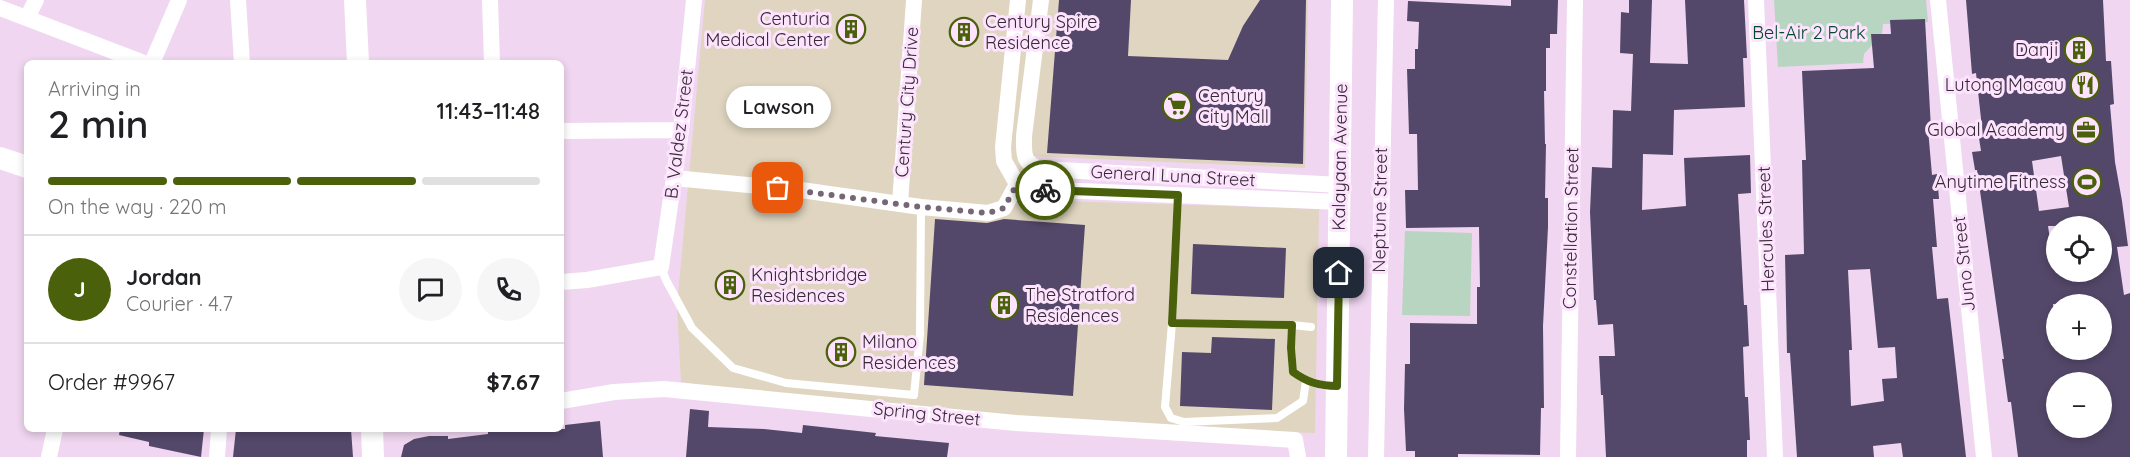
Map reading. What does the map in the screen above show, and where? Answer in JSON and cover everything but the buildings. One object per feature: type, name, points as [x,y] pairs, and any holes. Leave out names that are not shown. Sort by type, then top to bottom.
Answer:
[{"type":"main road","points":[[355,0],[358,60]]},
{"type":"main road","name":"Kalayaan Avenue","points":[[1336,457],[1342,0]]},
{"type":"main road","points":[[0,158],[24,166]]},
{"type":"main road","points":[[373,457],[376,432]]},
{"type":"street","points":[[27,18],[36,0]]},
{"type":"street","points":[[153,60],[179,0]]},
{"type":"street","points":[[238,0],[242,60]]},
{"type":"street","points":[[490,0],[492,60]]},
{"type":"street","name":"B. Valdez Street","points":[[662,267],[681,130],[694,0]]},
{"type":"street","name":"Century City Drive","points":[[900,204],[914,0]]},
{"type":"street","points":[[1017,184],[1004,161],[1003,147],[1018,0]]},
{"type":"street","name":"General Luna Street","points":[[1041,0],[1024,136],[1024,152],[1032,167],[1178,176],[1340,193]]},
{"type":"street","name":"Neptune Street","points":[[1376,457],[1386,0]]},
{"type":"street","name":"Constellation Street","points":[[1568,457],[1575,0]]},
{"type":"street","name":"Hercules Street","points":[[1756,0],[1775,457]]},
{"type":"street","name":"Juno Street","points":[[1938,0],[1984,457]]},
{"type":"street","points":[[0,8],[136,60]]},
{"type":"street","points":[[564,131],[681,130]]},
{"type":"street","points":[[1178,176],[1178,195]]},
{"type":"street","name":"Century City Drive","points":[[674,178],[801,190],[921,207],[988,213],[1004,208],[1017,184]]},
{"type":"street","name":"General Luna Street","points":[[1017,184],[1032,189],[1178,195],[1340,193]]},
{"type":"street","points":[[564,282],[662,267]]},
{"type":"street","name":"Spring Street","points":[[564,400],[614,392],[664,389],[1016,423],[1295,440],[1298,457]]},
{"type":"street","points":[[50,457],[54,432]]},
{"type":"street","points":[[217,457],[219,432]]},
{"type":"lane","points":[[1178,195],[1166,407],[1171,418],[1184,422],[1277,418],[1303,401],[1306,381]]},
{"type":"lane","points":[[662,267],[666,280],[693,328],[733,368],[786,383],[914,395],[920,334],[921,207]]},
{"type":"lane","points":[[1172,323],[1311,327]]},
{"type":"lane","points":[[1292,325],[1293,372],[1306,381],[1324,386],[1337,386]]},
{"type":"shaded area","points":[[705,0],[1308,0],[1305,168],[1027,156],[1026,200],[1319,209],[1315,433],[1021,423],[1020,431],[681,382],[677,307]]},
{"type":"green space","name":"Bel-Air 2 Park","points":[[1774,0],[1926,0],[1928,22],[1883,24],[1882,34],[1864,54],[1863,63],[1778,67]]},
{"type":"green space","points":[[1405,231],[1472,233],[1470,316],[1402,315]]},
{"type":"way so far","points":[[778,188],[921,207],[988,213],[1004,208],[1017,184],[1045,190]]},
{"type":"place","name":"Centuria Medical Center","points":[[851,29]]},
{"type":"place","name":"Century Spire Residence","points":[[964,32]]},
{"type":"place","name":"Danji","points":[[2079,50]]},
{"type":"place","name":"Lutong Macau","points":[[2085,85]]},
{"type":"place","name":"Century City Mall","points":[[1177,106]]},
{"type":"place","name":"Global Academy","points":[[2086,130]]},
{"type":"place","name":"Anytime Fitness","points":[[2087,182]]},
{"type":"place","name":"Lawson","points":[[778,188]]},
{"type":"place","name":"Knightsbridge Residences","points":[[730,285]]},
{"type":"place","name":"The Stratford Residences","points":[[1004,305]]},
{"type":"place","name":"Milano Residences","points":[[841,352]]},
{"type":"route","points":[[1045,190],[1178,195],[1172,323],[1292,325],[1293,372],[1306,381],[1324,386],[1337,386],[1339,273]]}]
